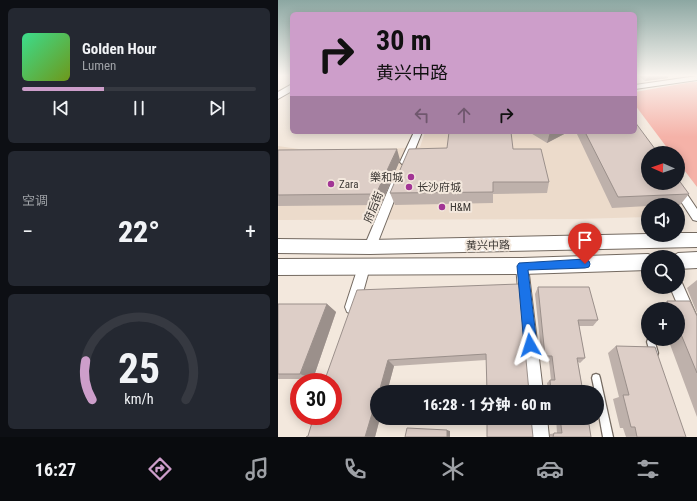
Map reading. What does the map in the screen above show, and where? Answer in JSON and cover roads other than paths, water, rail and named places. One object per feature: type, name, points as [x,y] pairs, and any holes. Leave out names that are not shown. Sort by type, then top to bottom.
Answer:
[{"type":"main road","name":"黄兴中路","points":[[278,246],[370,247],[697,240]]},
{"type":"main road","points":[[685,261],[697,260]]},
{"type":"main road","name":"黄兴中路","points":[[278,267],[522,266],[641,262]]},
{"type":"street","name":"府后街","points":[[370,247],[417,134]]},
{"type":"street","points":[[679,190],[697,217]]},
{"type":"street","points":[[522,266],[534,385]]},
{"type":"street","points":[[348,317],[364,267]]},
{"type":"street","points":[[681,294],[697,334]]},
{"type":"street","points":[[539,425],[540,437]]},
{"type":"lane","points":[[652,346],[658,364]]},
{"type":"lane","points":[[596,378],[608,437]]},
{"type":"place","name":"樂和城","points":[[411,177]]},
{"type":"place","name":"Zara","points":[[331,184]]},
{"type":"place","name":"长沙府城","points":[[409,187]]},
{"type":"place","name":"H&M","points":[[442,207]]}]
